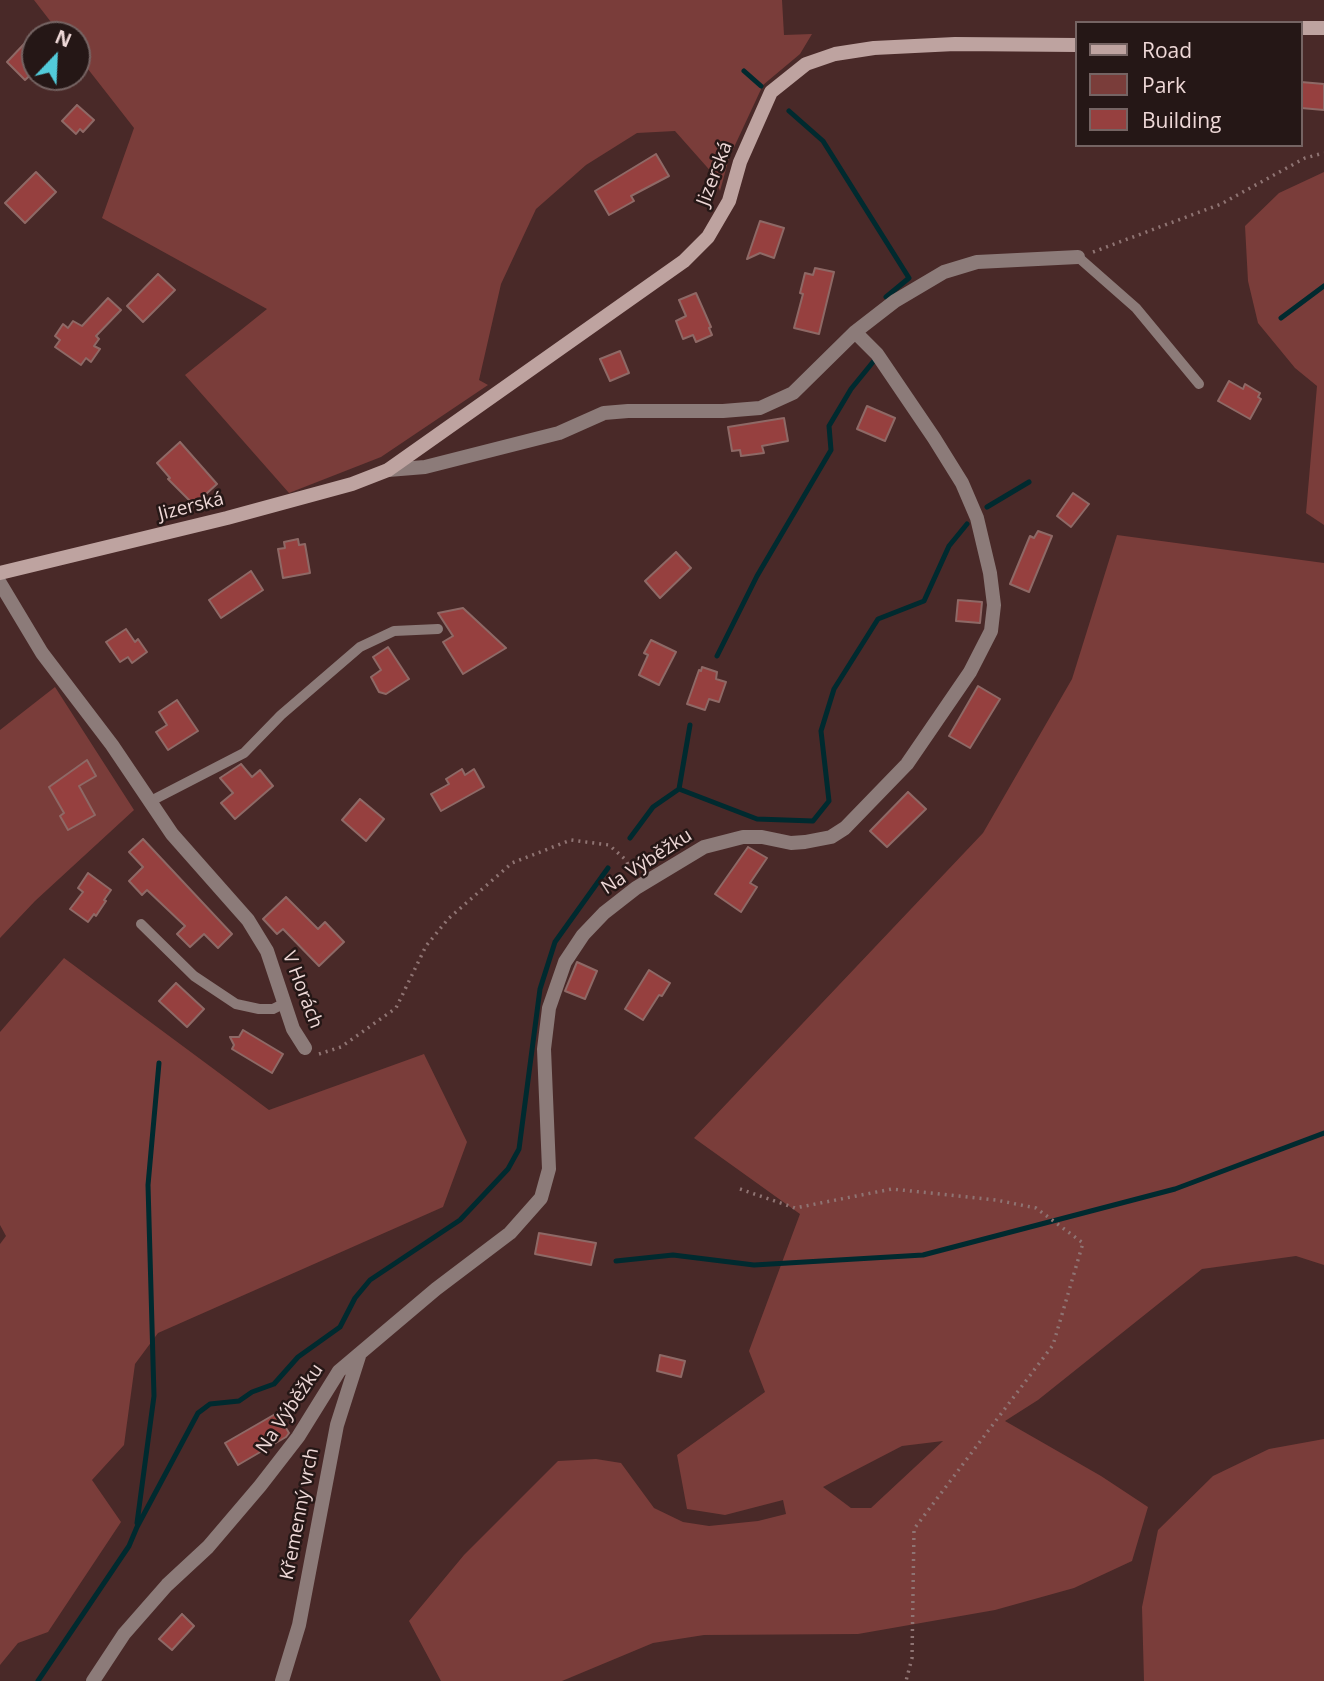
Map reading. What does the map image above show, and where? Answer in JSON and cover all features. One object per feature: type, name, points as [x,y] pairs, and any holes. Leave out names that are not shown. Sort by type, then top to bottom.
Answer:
[{"type":"street","points":[[1303,28],[1324,28]]},
{"type":"street","name":"Jizerská","points":[[0,573],[252,512],[352,485],[388,470],[684,261],[708,237],[729,201],[740,162],[772,92],[806,64],[835,54],[874,48],[955,44],[1076,45]]},
{"type":"street","points":[[855,332],[895,301],[944,272],[976,262],[1078,257]]},
{"type":"street","name":"Jizerská","points":[[388,470],[425,467],[532,440],[558,433],[604,413],[760,408],[793,393],[855,332]]},
{"type":"street","name":"Na Výběžku","points":[[93,1681],[124,1634],[167,1585],[208,1548],[260,1486],[298,1437],[339,1371],[436,1289],[510,1233],[541,1198],[549,1169],[544,1049],[549,1008],[571,950],[583,935],[604,913],[636,888],[704,847],[743,837],[762,837],[791,843],[805,842],[831,837],[845,828],[906,764],[970,672],[991,631],[994,605],[990,573],[970,499],[934,438],[877,354],[855,332]]},
{"type":"street","name":"V Horách","points":[[0,583],[42,653],[112,745],[172,834],[248,920],[267,951],[293,1029],[305,1048]]},
{"type":"street","name":"Křemenný vrch","points":[[282,1681],[299,1625],[337,1425],[359,1355]]},
{"type":"lane","points":[[1078,257],[1136,308],[1199,384]]},
{"type":"lane","points":[[149,802],[243,753],[281,715],[360,647],[394,631],[438,629]]},
{"type":"lane","points":[[141,925],[194,976],[236,1004],[273,1009],[285,1003]]},
{"type":"path","points":[[1078,257],[1221,204],[1305,158],[1324,153]]},
{"type":"path","name":"V Horách","points":[[305,1048],[318,1054],[326,1054],[341,1047],[396,1008],[426,946],[448,919],[512,863],[571,839],[609,845],[626,860],[636,888]]},
{"type":"path","points":[[740,1189],[795,1208],[892,1189],[996,1200],[1036,1208],[1083,1243],[1053,1345],[914,1529],[912,1658],[906,1681]]},
{"type":"green space","points":[[34,0],[782,0],[784,35],[812,34],[800,54],[763,85],[729,158],[720,191],[714,175],[675,131],[637,133],[586,165],[536,209],[501,284],[479,380],[488,385],[381,457],[289,493],[185,375],[267,309],[102,218],[134,128],[91,73],[91,21],[50,21]]},
{"type":"green space","points":[[1324,172],[1324,525],[1306,513],[1317,386],[1295,368],[1258,323],[1248,281],[1245,226],[1279,193]]},
{"type":"green space","points":[[1117,535],[1324,563],[1324,1265],[1296,1256],[1202,1269],[1038,1400],[1005,1421],[1101,1476],[1148,1507],[1132,1561],[1074,1588],[995,1610],[858,1634],[704,1635],[653,1643],[562,1681],[441,1681],[409,1621],[464,1555],[558,1461],[596,1459],[621,1463],[654,1508],[683,1522],[709,1526],[758,1521],[786,1514],[783,1500],[725,1515],[687,1509],[677,1455],[765,1392],[749,1351],[800,1214],[694,1138],[983,833],[1072,679]],"holes":[[[943,1441],[871,1508],[851,1508],[823,1487],[902,1446]]]},
{"type":"green space","points":[[55,687],[134,810],[35,901],[0,938],[0,730]]},
{"type":"green space","points":[[64,958],[269,1110],[424,1054],[467,1142],[443,1207],[158,1333],[135,1364],[124,1445],[92,1480],[121,1522],[48,1632],[18,1643],[0,1665],[0,1244],[6,1236],[0,1225],[0,1032]]},
{"type":"green space","points":[[1324,1439],[1324,1681],[1144,1681],[1142,1607],[1158,1530],[1213,1476],[1269,1449]]},
{"type":"building","points":[[21,47],[21,76],[7,62]]},
{"type":"building","points":[[1303,82],[1324,84],[1324,110],[1303,108]]},
{"type":"building","points":[[77,105],[94,120],[83,132],[80,129],[76,134],[62,121]]},
{"type":"building","points":[[656,154],[669,176],[631,196],[634,201],[609,215],[595,191]]},
{"type":"building","points":[[36,172],[56,192],[25,223],[5,203]]},
{"type":"building","points":[[760,221],[784,228],[774,258],[760,253],[747,259]]},
{"type":"building","points":[[815,268],[834,272],[819,334],[794,328],[803,294],[800,293],[805,273],[813,275]]},
{"type":"building","points":[[158,274],[175,290],[143,322],[127,306]]},
{"type":"building","points":[[696,293],[712,335],[696,342],[693,335],[683,339],[676,321],[686,316],[679,300]]},
{"type":"building","points":[[108,298],[121,310],[96,336],[99,339],[94,346],[100,349],[91,362],[86,358],[81,365],[55,347],[60,340],[55,336],[63,324],[68,328],[73,321],[82,326]]},
{"type":"building","points":[[620,351],[629,373],[610,381],[600,359]]},
{"type":"building","points":[[1229,381],[1243,389],[1245,384],[1260,393],[1258,397],[1261,399],[1250,419],[1218,401]]},
{"type":"building","points":[[867,406],[895,418],[885,441],[857,429]]},
{"type":"building","points":[[784,418],[788,441],[762,446],[764,453],[741,456],[740,450],[732,451],[728,427]]},
{"type":"building","points":[[180,442],[217,484],[194,505],[168,479],[170,478],[157,463]]},
{"type":"building","points":[[1073,493],[1089,504],[1071,527],[1057,516]]},
{"type":"building","points":[[1038,531],[1052,536],[1029,592],[1010,584],[1030,536],[1034,538]]},
{"type":"building","points":[[298,539],[299,545],[305,544],[310,573],[283,578],[278,549],[285,548],[284,542]]},
{"type":"building","points":[[676,552],[691,568],[660,598],[645,581]]},
{"type":"building","points":[[251,571],[263,590],[221,618],[209,600]]},
{"type":"building","points":[[958,600],[982,602],[980,623],[956,621]]},
{"type":"building","points":[[463,608],[506,648],[463,674],[443,642],[453,636],[438,613]]},
{"type":"building","points":[[126,629],[135,642],[138,639],[147,652],[132,663],[128,657],[120,662],[106,642]]},
{"type":"building","points":[[651,640],[676,652],[659,685],[639,675],[648,655],[644,653]]},
{"type":"building","points":[[388,647],[409,679],[386,694],[379,692],[371,677],[381,670],[373,657]]},
{"type":"building","points":[[702,667],[717,672],[716,679],[726,682],[719,702],[709,699],[705,710],[687,704]]},
{"type":"building","points":[[978,686],[1000,699],[970,748],[949,736]]},
{"type":"building","points":[[177,700],[198,731],[168,750],[156,732],[167,725],[159,712]]},
{"type":"building","points":[[87,760],[96,776],[79,786],[95,815],[68,830],[60,816],[64,813],[49,787]]},
{"type":"building","points":[[241,764],[252,777],[260,770],[273,786],[235,819],[221,803],[233,793],[220,778]]},
{"type":"building","points":[[462,769],[465,775],[474,769],[484,787],[441,811],[431,794],[449,784],[446,779]]},
{"type":"building","points":[[908,792],[926,809],[887,847],[870,831]]},
{"type":"building","points":[[360,799],[384,819],[366,841],[342,820]]},
{"type":"building","points":[[143,839],[232,934],[218,948],[204,934],[190,947],[177,934],[185,926],[147,890],[142,895],[129,881],[143,867],[129,852]]},
{"type":"building","points":[[748,847],[767,858],[750,883],[757,887],[741,912],[715,894]]},
{"type":"building","points":[[88,873],[111,890],[96,916],[94,914],[88,922],[70,909],[83,892],[78,888]]},
{"type":"building","points":[[286,897],[318,929],[325,922],[344,942],[319,966],[283,929],[277,934],[263,919]]},
{"type":"building","points":[[577,962],[597,971],[585,999],[565,991]]},
{"type":"building","points":[[649,970],[670,983],[643,1020],[625,1009]]},
{"type":"building","points":[[176,983],[204,1009],[187,1027],[159,1001]]},
{"type":"building","points":[[243,1030],[283,1054],[272,1073],[232,1049],[234,1045],[230,1037],[239,1037]]},
{"type":"building","points":[[539,1233],[596,1243],[591,1265],[535,1254]]},
{"type":"building","points":[[660,1355],[685,1361],[681,1377],[657,1371]]},
{"type":"building","points":[[277,1413],[289,1433],[286,1437],[238,1465],[225,1443]]},
{"type":"building","points":[[182,1614],[194,1626],[172,1650],[159,1639]]},
{"type":"waterway","points":[[744,71],[761,86]]},
{"type":"waterway","points":[[789,111],[823,141],[909,278],[886,297]]},
{"type":"waterway","points":[[1281,318],[1324,286]]},
{"type":"waterway","points":[[717,656],[757,576],[831,450],[829,426],[851,389],[873,362]]},
{"type":"waterway","points":[[987,507],[1029,482]]},
{"type":"waterway","points":[[630,838],[653,807],[679,789],[757,819],[813,821],[829,801],[821,731],[834,689],[878,619],[924,601],[949,546],[967,524]]},
{"type":"waterway","points":[[679,789],[690,725]]},
{"type":"waterway","points":[[38,1681],[129,1546],[198,1413],[210,1404],[239,1401],[252,1392],[274,1384],[298,1357],[340,1327],[355,1298],[370,1280],[460,1220],[508,1169],[519,1149],[540,989],[555,942],[608,868]]},
{"type":"waterway","points":[[137,1523],[154,1396],[148,1185],[159,1063]]},
{"type":"waterway","points":[[616,1261],[673,1255],[754,1265],[923,1255],[1175,1189],[1324,1133]]}]
